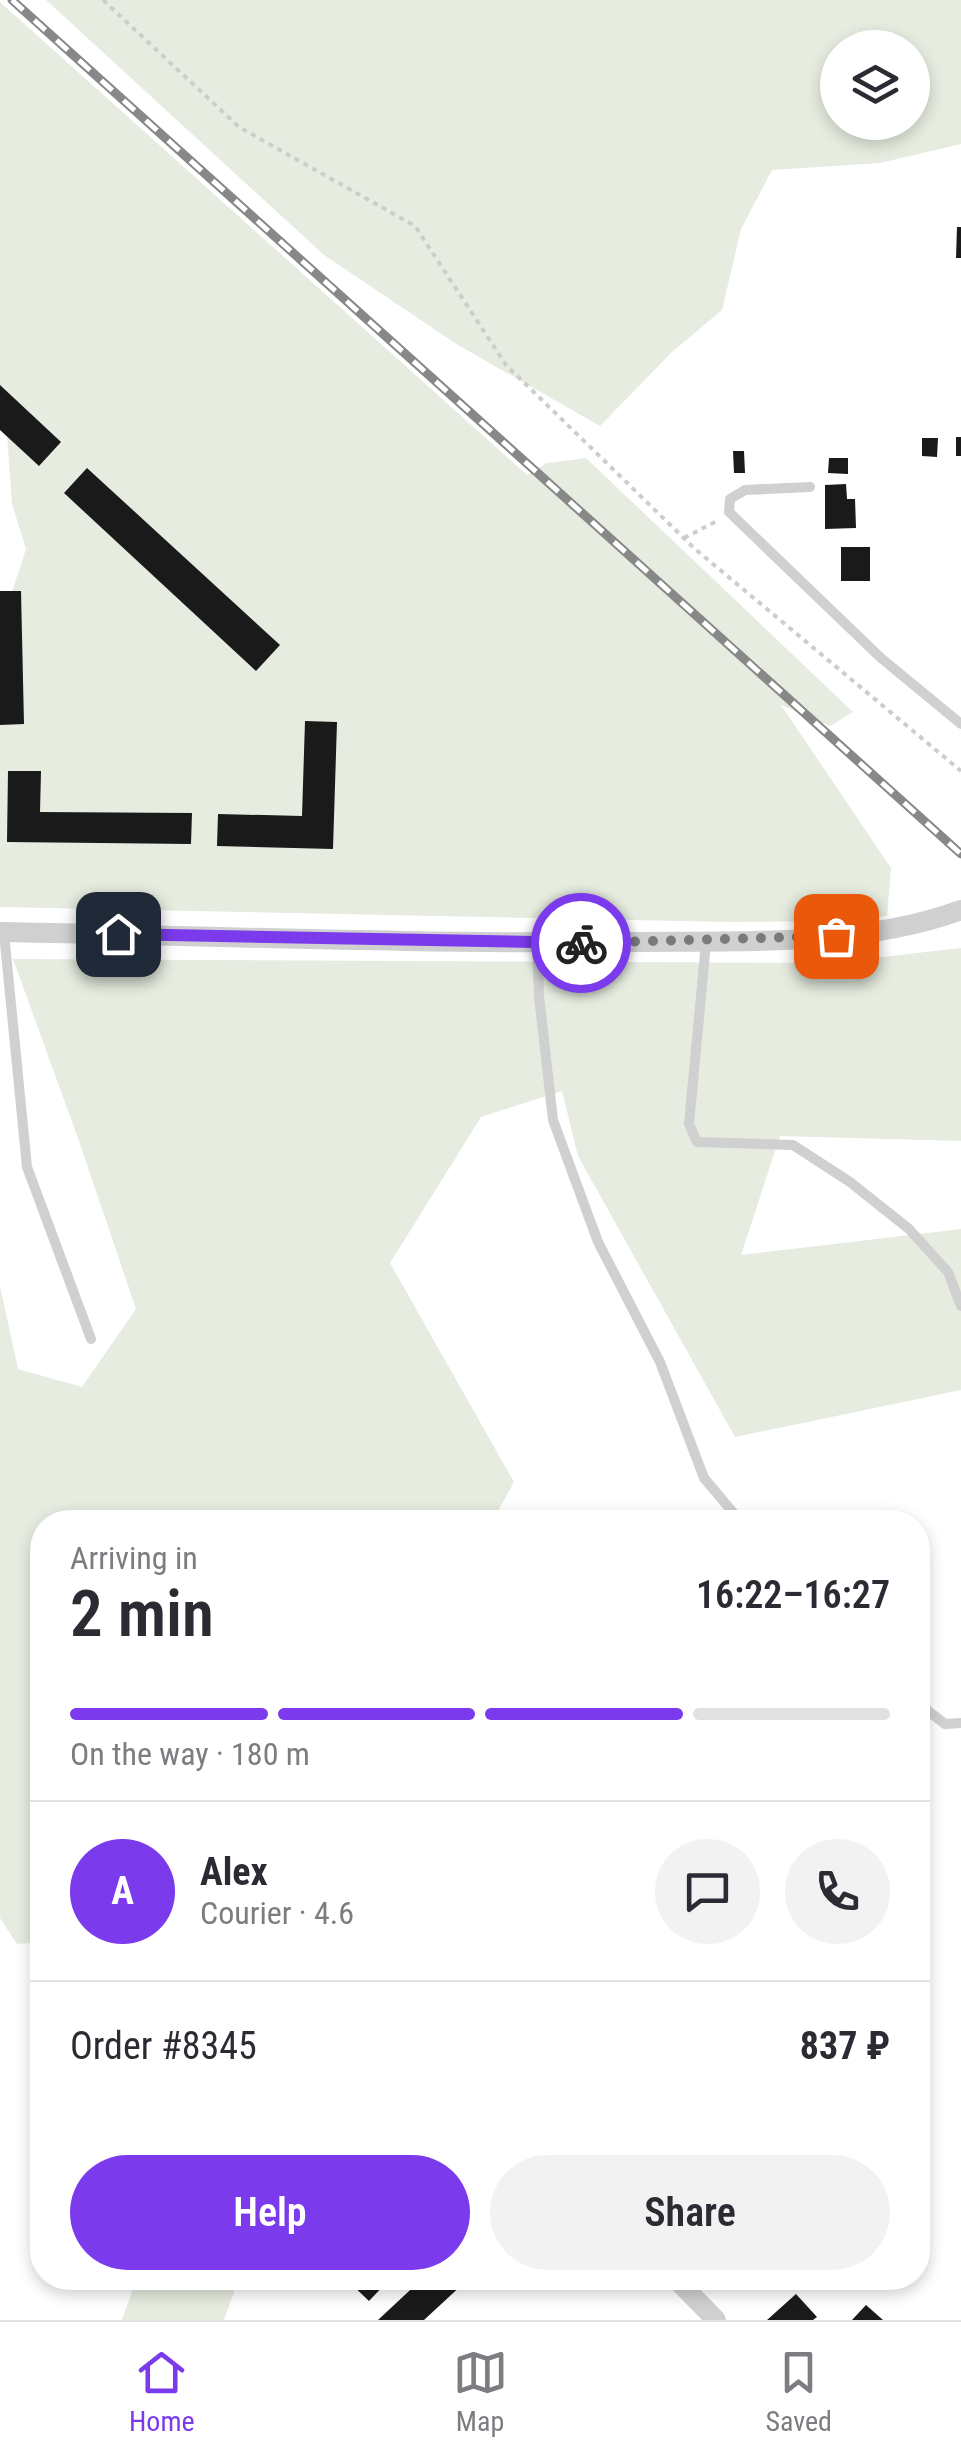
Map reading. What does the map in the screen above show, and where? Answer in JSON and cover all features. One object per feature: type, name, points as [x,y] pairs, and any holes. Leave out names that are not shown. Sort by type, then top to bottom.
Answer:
[{"type":"street","points":[[2,932],[537,943],[706,942],[836,936],[927,923],[961,910]]},
{"type":"street","points":[[687,2290],[716,2320]]},
{"type":"lane","points":[[810,487],[745,490],[730,499],[729,512],[881,658],[961,724]]},
{"type":"lane","points":[[2,932],[27,1167],[91,1339]]},
{"type":"lane","points":[[706,942],[689,1124],[697,1142],[794,1145],[850,1182],[909,1229],[948,1272],[961,1306]]},
{"type":"lane","points":[[537,943],[552,1120],[598,1242],[660,1362],[704,1478],[731,1510]]},
{"type":"lane","points":[[930,1712],[945,1724],[961,1723]]},
{"type":"path","points":[[104,0],[239,127],[415,226],[506,364],[684,538],[961,771]]},
{"type":"path","points":[[684,538],[729,512]]},
{"type":"shaded area","points":[[46,0],[961,0],[961,144],[880,163],[772,170],[741,229],[722,310],[671,353],[600,426],[458,345],[324,255]]},
{"type":"shaded area","points":[[0,2],[527,475],[547,463],[586,458],[853,712],[830,726],[781,705],[891,868],[887,916],[843,921],[730,922],[0,907],[0,629],[26,549],[12,504],[5,405],[0,403]]},
{"type":"shaded area","points":[[961,948],[961,1141],[780,1136],[741,1255],[961,1229],[961,1390],[735,1437],[578,1156],[562,1091],[481,1117],[390,1263],[514,1482],[499,1510],[30,1510],[30,1943],[17,1944],[0,1918],[0,1286],[18,1369],[82,1387],[136,1309],[13,959],[829,963]]},
{"type":"shaded area","points":[[133,2290],[235,2290],[224,2320],[122,2320]]},
{"type":"building","points":[[957,227],[961,227],[961,258],[956,258]]},
{"type":"building","points":[[0,385],[61,442],[39,466],[0,430]]},
{"type":"building","points":[[956,437],[961,437],[961,456],[956,456]]},
{"type":"building","points":[[922,438],[938,438],[937,457],[922,456]]},
{"type":"building","points":[[733,451],[744,451],[745,473],[734,473]]},
{"type":"building","points":[[829,458],[848,458],[848,474],[828,473]]},
{"type":"building","points":[[87,468],[280,645],[256,671],[64,493]]},
{"type":"building","points":[[846,484],[847,499],[855,499],[856,528],[825,529],[825,485]]},
{"type":"building","points":[[841,547],[870,547],[870,581],[841,581]]},
{"type":"building","points":[[0,591],[21,591],[24,724],[0,725]]},
{"type":"building","points":[[305,721],[337,722],[333,849],[217,846],[218,814],[302,816]]},
{"type":"building","points":[[8,771],[41,771],[40,812],[192,813],[191,844],[7,842]]},
{"type":"building","points":[[357,2290],[380,2290],[369,2301]]},
{"type":"building","points":[[410,2290],[456,2290],[424,2320],[378,2320]]},
{"type":"building","points":[[796,2294],[817,2317],[767,2320]]},
{"type":"building","points":[[866,2305],[883,2320],[852,2320]]},
{"type":"railway","points":[[12,0],[961,854]]},
{"type":"way so far","points":[[581,943],[836,936]]},
{"type":"route","points":[[118,934],[581,943]]}]
